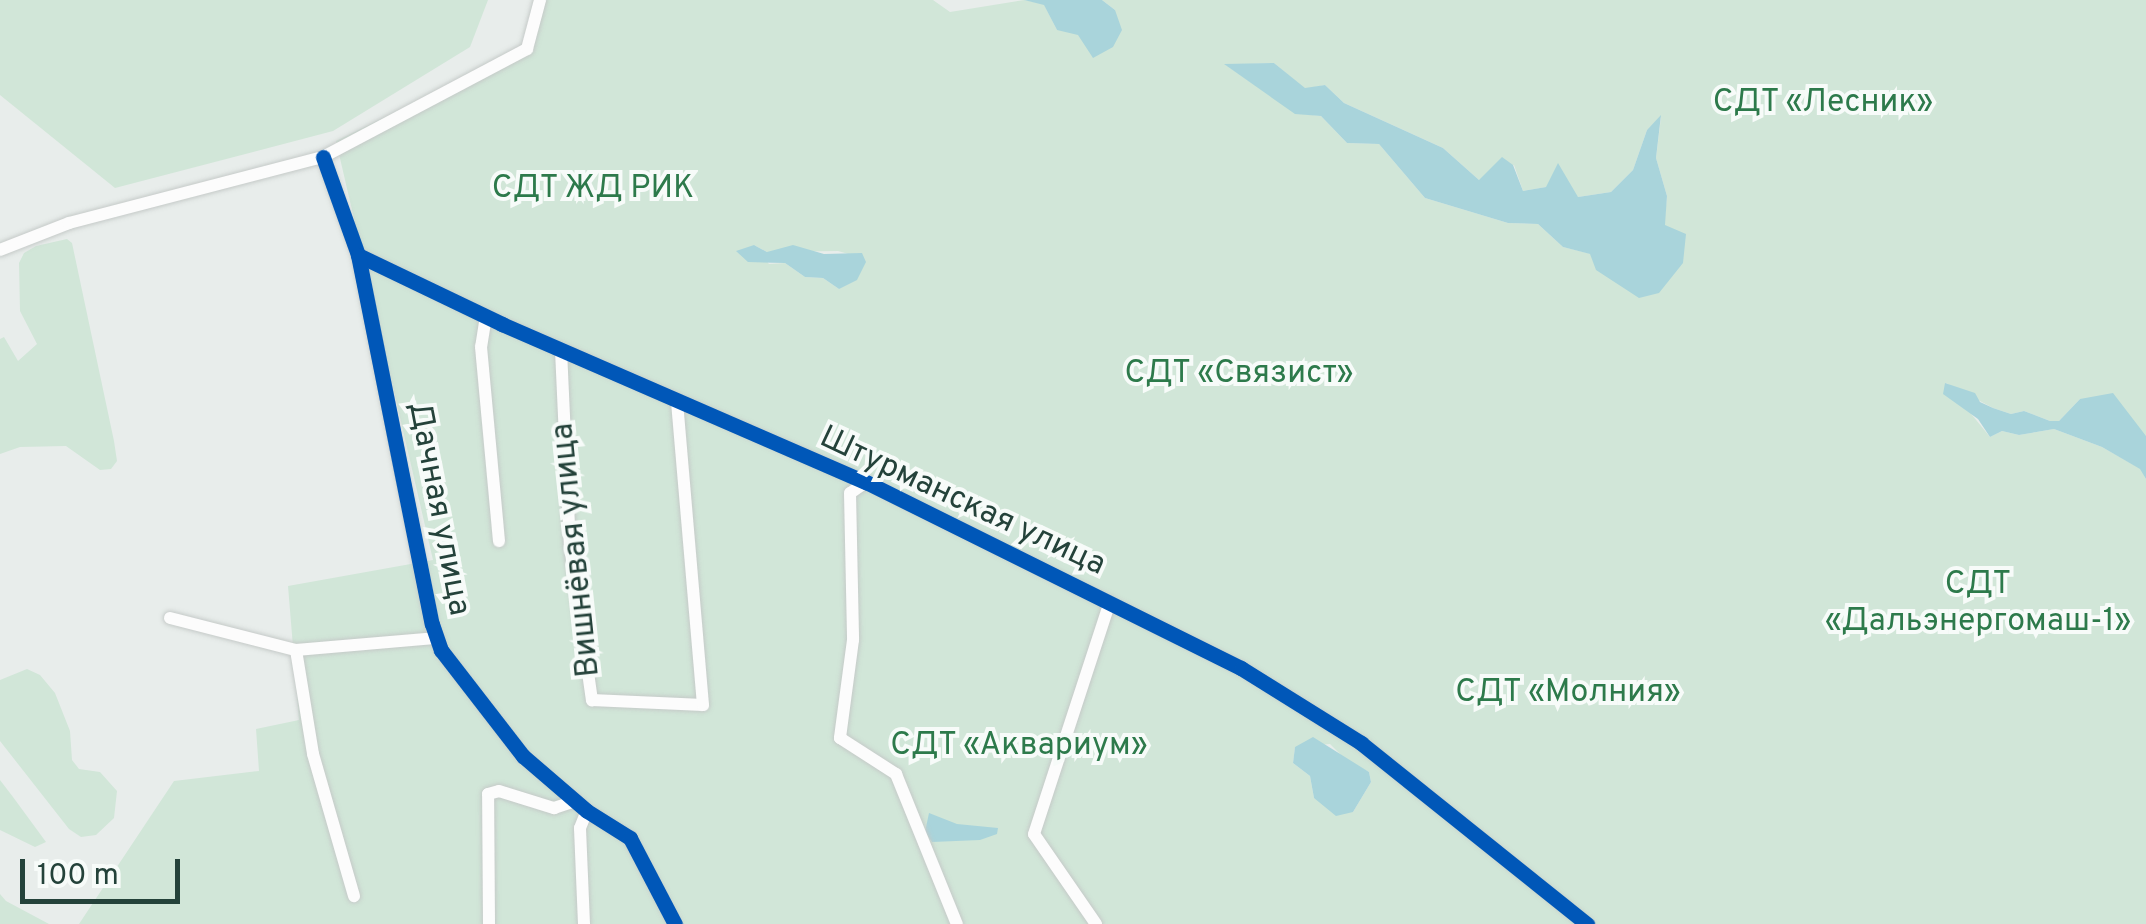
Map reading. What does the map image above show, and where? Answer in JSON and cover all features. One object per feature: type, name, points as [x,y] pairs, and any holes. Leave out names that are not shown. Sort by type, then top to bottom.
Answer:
[{"type":"street","points":[[0,250],[68,223],[324,157],[527,50],[540,0]]},
{"type":"street","points":[[324,157],[358,255]]},
{"type":"street","name":"Штурманская улица","points":[[358,255],[561,350],[866,482],[1240,668],[1318,714],[1587,924]]},
{"type":"street","name":"Дачная улица","points":[[358,255],[436,638],[450,665],[523,756],[587,811],[630,838],[675,924]]},
{"type":"street","points":[[486,316],[481,347],[499,540]]},
{"type":"street","name":"Вишнёвая улица","points":[[561,350],[570,546],[592,700],[703,705],[677,401]]},
{"type":"street","points":[[866,482],[850,493],[853,640],[840,738],[896,774],[957,924]]},
{"type":"street","points":[[1096,924],[1034,832],[1110,602]]},
{"type":"street","points":[[170,618],[296,650],[436,638]]},
{"type":"street","points":[[296,650],[313,754],[354,896]]},
{"type":"street","points":[[489,924],[488,794],[499,791],[554,808],[576,801]]},
{"type":"street","points":[[584,924],[580,828],[587,811]]},
{"type":"green space","points":[[0,0],[488,0],[470,47],[333,131],[115,188],[0,95]]},
{"type":"green space","points":[[537,0],[933,0],[950,12],[1024,0],[1044,4],[1057,30],[1115,10],[1102,0],[2146,0],[2146,436],[2080,399],[2059,421],[2050,421],[2024,411],[2011,414],[1993,408],[1946,383],[1990,437],[2002,431],[2019,435],[2054,429],[2102,447],[2141,469],[2146,479],[2146,924],[79,924],[174,781],[259,771],[256,729],[299,720],[288,586],[433,560],[336,141],[522,50]],"holes":[[[1274,63],[1305,89],[1325,85],[1344,103],[1443,148],[1479,180],[1514,165],[1523,191],[1546,187],[1578,197],[1611,192],[1633,170],[1647,130],[1661,117],[1656,158],[1667,196],[1664,226],[1591,254],[1563,247],[1538,224],[1508,223],[1425,198],[1379,144],[1347,143],[1321,116],[1295,113],[1226,65]],[[754,245],[767,252],[838,251],[852,255],[839,289],[823,278],[805,277],[785,263],[769,264]],[[1330,744],[1346,760],[1369,772],[1371,782],[1353,812],[1314,798],[1310,776],[1293,763],[1295,747]]]},
{"type":"green space","points":[[67,239],[72,243],[114,441],[117,461],[111,469],[100,470],[66,446],[20,447],[0,454],[0,339],[4,337],[18,361],[37,344],[20,311],[19,263],[24,253],[36,246]]},
{"type":"green space","points":[[27,669],[40,675],[55,693],[70,731],[72,760],[79,769],[100,772],[117,791],[114,818],[96,835],[81,837],[69,829],[0,741],[0,680]]},
{"type":"green space","points":[[0,780],[46,842],[35,847],[0,830]]},
{"type":"green space","points":[[0,894],[6,901],[49,924],[0,924]]},
{"type":"water","points":[[1024,0],[1102,0],[1115,10],[1122,30],[1113,47],[1093,58],[1078,35],[1057,30],[1044,5]]},
{"type":"water","points":[[1274,63],[1305,88],[1325,85],[1344,103],[1443,148],[1479,180],[1502,157],[1513,165],[1523,191],[1546,187],[1558,163],[1578,197],[1611,192],[1633,170],[1647,130],[1661,115],[1656,158],[1667,196],[1665,225],[1686,234],[1683,263],[1659,293],[1639,298],[1596,270],[1590,254],[1563,247],[1538,224],[1508,223],[1425,198],[1379,144],[1347,143],[1321,116],[1295,114],[1224,64]]},
{"type":"water","points":[[754,245],[767,252],[793,245],[824,254],[862,253],[866,262],[857,280],[839,289],[823,278],[805,277],[785,263],[748,262],[736,251]]},
{"type":"water","points":[[1945,383],[1975,393],[1980,402],[1993,408],[2011,414],[2024,411],[2050,421],[2059,421],[2080,399],[2113,393],[2146,436],[2146,479],[2140,469],[2102,447],[2054,429],[2019,435],[2002,431],[1990,437],[1978,419],[1943,394]]},
{"type":"water","points":[[1313,737],[1369,772],[1371,782],[1353,812],[1336,816],[1314,798],[1310,776],[1293,763],[1295,747]]},
{"type":"water","points":[[929,813],[957,824],[998,828],[997,834],[980,840],[932,842],[925,832]]},
{"type":"cycle path","points":[[323,157],[358,255],[502,324],[866,482],[1241,668],[1361,743],[1587,924]]},
{"type":"cycle path","points":[[358,255],[432,624],[441,650],[523,756],[587,811],[630,838],[675,924]]},
{"type":"park label","name":"СДТ «Лесник»","points":[[1823,103]]},
{"type":"park label","name":"СДТ ЖД РИК","points":[[593,189]]},
{"type":"park label","name":"СДТ «Связист»","points":[[1239,374]]},
{"type":"park label","name":"СДТ «Дальэнергомаш-1»","points":[[1978,604]]},
{"type":"park label","name":"СДТ «Молния»","points":[[1568,693]]},
{"type":"park label","name":"СДТ «Аквариум»","points":[[1019,746]]}]
